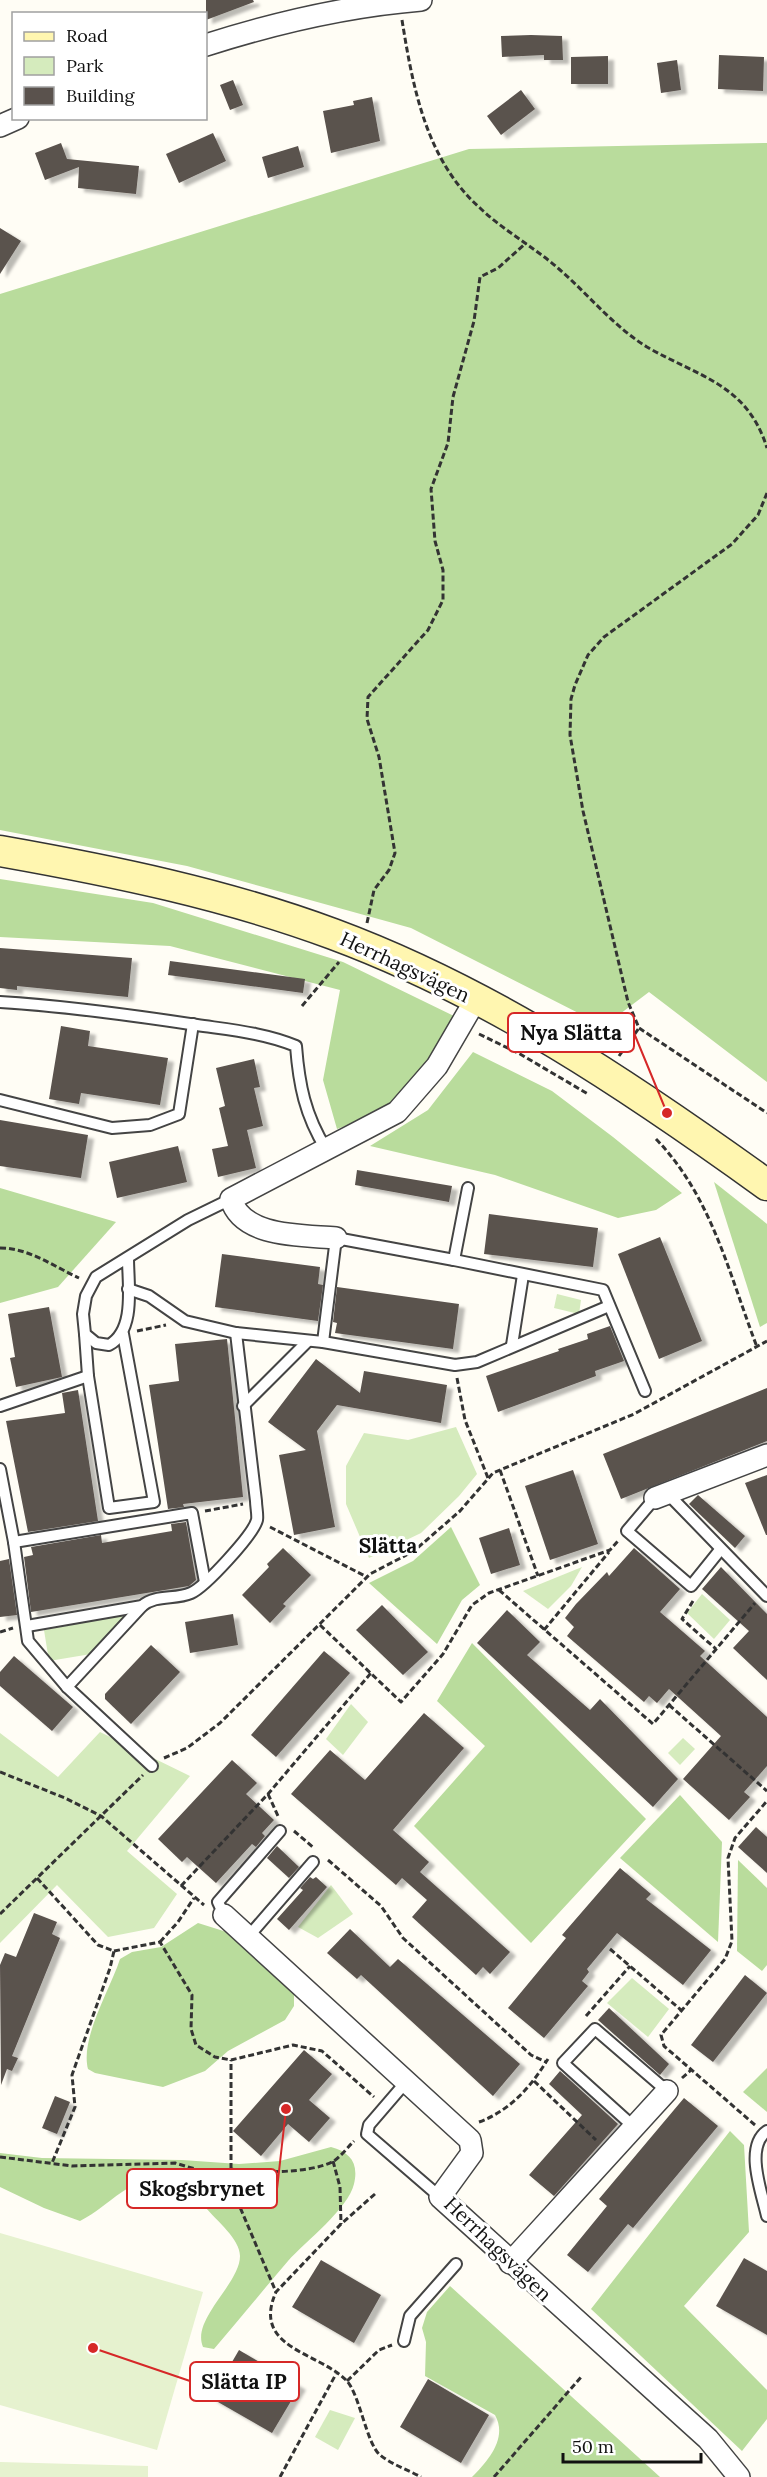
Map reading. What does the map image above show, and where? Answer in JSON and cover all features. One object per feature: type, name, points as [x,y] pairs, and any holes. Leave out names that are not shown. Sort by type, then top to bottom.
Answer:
[{"type":"street","points":[[207,45],[269,26],[342,10],[420,0]]},
{"type":"street","name":"Herrhagsvägen","points":[[0,851],[119,872],[234,900],[356,943],[523,1022],[599,1084],[767,1185]]},
{"type":"street","points":[[336,1238],[279,1232],[250,1224],[234,1209],[231,1199],[396,1112],[437,1066],[476,999]]},
{"type":"street","points":[[661,1496],[767,1455]]},
{"type":"street","name":"Herrhagsvägen","points":[[224,1915],[472,2143],[472,2153],[440,2197],[510,2263],[708,2439],[739,2477]]},
{"type":"street","points":[[510,2263],[667,2091]]},
{"type":"lane","points":[[0,1002],[61,1005],[193,1024],[275,1037],[296,1046],[298,1069],[310,1123],[326,1149]]},
{"type":"lane","points":[[0,1100],[112,1128],[150,1125],[169,1118],[179,1114],[193,1024]]},
{"type":"lane","points":[[454,1260],[468,1188]]},
{"type":"lane","points":[[128,1258],[128,1289],[123,1334],[154,1502],[108,1508],[88,1376],[83,1314],[86,1296],[96,1277],[112,1265],[128,1258],[188,1220],[231,1199]]},
{"type":"lane","points":[[323,1342],[336,1238],[603,1290],[645,1391]]},
{"type":"lane","points":[[512,1345],[523,1275]]},
{"type":"lane","points":[[128,1289],[149,1296],[185,1321],[236,1333],[323,1342],[455,1365],[477,1362],[512,1345],[609,1306]]},
{"type":"lane","points":[[67,1687],[149,1600],[191,1593],[205,1582],[248,1534],[257,1520],[236,1333]]},
{"type":"lane","points":[[85,1334],[90,1340],[102,1345],[109,1345],[123,1334]]},
{"type":"lane","points":[[243,1406],[308,1341]]},
{"type":"lane","points":[[0,1406],[88,1376]]},
{"type":"lane","points":[[0,1469],[14,1542],[28,1641],[67,1687],[152,1767]]},
{"type":"lane","points":[[720,1550],[691,1586],[627,1531],[661,1496],[720,1550],[765,1594]]},
{"type":"lane","points":[[14,1542],[192,1514],[205,1582]]},
{"type":"lane","points":[[27,1626],[142,1606]]},
{"type":"lane","points":[[224,1915],[218,1902],[280,1830]]},
{"type":"lane","points":[[248,1937],[313,1862]]},
{"type":"lane","points":[[634,2127],[563,2063],[595,2029],[667,2091]]},
{"type":"lane","points":[[406,2082],[384,2106],[367,2130],[369,2138],[440,2197]]},
{"type":"lane","points":[[765,2132],[757,2142],[756,2161],[767,2216]]},
{"type":"lane","points":[[404,2341],[410,2316],[456,2264]]},
{"type":"path","points":[[399,2],[427,133],[441,162],[456,185],[480,208],[559,269],[617,326],[647,346],[708,376],[733,393],[761,429],[767,448]]},
{"type":"path","points":[[302,1006],[366,929],[374,890],[389,870],[395,853],[379,757],[368,719],[368,698],[428,630],[443,600],[443,570],[435,541],[431,489],[448,443],[453,397],[474,321],[480,276],[498,268],[526,243]]},
{"type":"path","points":[[767,493],[758,515],[732,544],[604,638],[588,655],[571,699],[570,735],[583,811],[628,1002],[639,1028],[767,1113]]},
{"type":"path","points":[[460,1026],[520,1053],[599,1084],[639,1028]]},
{"type":"path","points":[[652,1134],[684,1173],[716,1231],[757,1347]]},
{"type":"path","points":[[0,1248],[14,1248],[42,1258],[92,1284]]},
{"type":"path","points":[[123,1334],[185,1321]]},
{"type":"path","points":[[0,1914],[152,1767],[187,1748],[220,1724],[367,1577],[414,1551],[460,1511],[488,1478],[500,1470],[634,1414],[767,1341]]},
{"type":"path","points":[[455,1365],[465,1420],[488,1478]]},
{"type":"path","points":[[500,1470],[538,1576]]},
{"type":"path","points":[[192,1514],[256,1501]]},
{"type":"path","points":[[257,1520],[367,1577]]},
{"type":"path","points":[[543,1630],[627,1531]]},
{"type":"path","points":[[320,1625],[401,1702],[443,1654],[472,1605],[499,1590],[610,1551]]},
{"type":"path","points":[[691,1586],[693,1601],[682,1619],[716,1649]]},
{"type":"path","points":[[499,1590],[653,1724],[765,1594]]},
{"type":"path","points":[[181,1886],[268,1794],[371,1673]]},
{"type":"path","points":[[669,1705],[767,1791]]},
{"type":"path","points":[[0,1772],[65,1798],[101,1816],[194,1898],[224,1915]]},
{"type":"path","points":[[268,1794],[274,1814],[280,1818]]},
{"type":"path","points":[[765,2132],[664,2046],[661,2034],[725,1959],[732,1941],[728,1858],[735,1838],[767,1801]]},
{"type":"path","points":[[294,1831],[381,1906],[403,1938],[531,2055],[546,2062]]},
{"type":"path","points":[[37,1878],[98,1945],[114,1951],[160,1942],[178,1922],[194,1898]]},
{"type":"path","points":[[160,1942],[192,1995],[191,2029],[196,2046],[215,2057],[231,2060],[293,2045],[322,2051],[384,2106]]},
{"type":"path","points":[[610,1948],[681,2010]]},
{"type":"path","points":[[52,2163],[75,2108],[72,2075],[111,1968],[114,1951]]},
{"type":"path","points":[[584,2019],[630,1966]]},
{"type":"path","points":[[458,2129],[489,2118],[513,2102],[534,2081],[553,2053]]},
{"type":"path","points":[[222,2177],[231,2169],[231,2060]]},
{"type":"path","points":[[534,2081],[610,2154]]},
{"type":"path","points":[[231,2169],[255,2173],[298,2170],[333,2161],[367,2130]]},
{"type":"path","points":[[0,2157],[72,2166],[175,2163],[222,2177],[234,2193],[276,2292]]},
{"type":"path","points":[[333,2161],[340,2187],[341,2224]]},
{"type":"path","points":[[375,2194],[341,2224],[276,2292],[270,2305],[269,2316],[281,2341],[347,2381],[379,2454],[421,2477]]},
{"type":"path","points":[[347,2381],[379,2350],[404,2341]]},
{"type":"path","points":[[280,2477],[336,2374]]},
{"type":"path","points":[[494,2477],[582,2376]]},
{"type":"green space","points":[[767,143],[767,1082],[649,992],[604,1026],[411,928],[187,866],[0,830],[0,294],[469,149]]},
{"type":"green space","points":[[0,879],[153,903],[343,962],[456,1017],[417,1084],[381,1113],[337,1129],[323,1080],[340,990],[170,946],[0,937]]},
{"type":"green space","points":[[473,1052],[552,1091],[682,1193],[656,1210],[618,1218],[495,1175],[370,1146],[428,1110]]},
{"type":"green space","points":[[714,1182],[767,1224],[767,1323],[760,1327]]},
{"type":"green space","points":[[0,1188],[116,1222],[58,1287],[0,1303]]},
{"type":"green space","points":[[557,1294],[581,1300],[579,1314],[554,1308]]},
{"type":"green space","points":[[456,1427],[477,1474],[459,1496],[421,1533],[369,1558],[346,1504],[346,1466],[364,1433],[408,1440]]},
{"type":"green space","points":[[451,1527],[480,1585],[462,1600],[437,1644],[369,1583],[413,1561]]},
{"type":"green space","points":[[582,1567],[571,1586],[548,1609],[523,1591]]},
{"type":"green space","points":[[702,1594],[730,1620],[714,1639],[687,1613]]},
{"type":"green space","points":[[126,1615],[91,1654],[49,1661],[44,1630]]},
{"type":"green space","points":[[472,1643],[646,1819],[531,1943],[414,1826],[485,1746],[437,1701]]},
{"type":"green space","points":[[351,1704],[368,1722],[343,1755],[326,1739]]},
{"type":"green space","points":[[100,1732],[190,1776],[127,1851],[177,1894],[154,1928],[108,1937],[57,1885],[0,1943],[0,1733],[58,1777]]},
{"type":"green space","points":[[683,1738],[695,1749],[680,1765],[668,1753]]},
{"type":"green space","points":[[680,1795],[722,1842],[718,1942],[620,1858]]},
{"type":"green space","points":[[738,1860],[767,1888],[767,1965],[762,1971],[737,1951]]},
{"type":"green space","points":[[331,1885],[353,1914],[318,1938],[298,1927]]},
{"type":"green space","points":[[198,1923],[233,1934],[294,1991],[294,2006],[285,2020],[228,2051],[205,2071],[163,2087],[95,2073],[88,2069],[88,2043],[92,2029],[120,1959],[132,1952],[161,1947]]},
{"type":"green space","points":[[632,1978],[669,2009],[648,2037],[607,2003]]},
{"type":"green space","points":[[767,2068],[767,2112],[743,2092]]},
{"type":"green space","points":[[730,2131],[744,2145],[749,2232],[684,2306],[767,2390],[767,2419],[742,2451],[591,2309]]},
{"type":"green space","points":[[331,2147],[348,2155],[354,2164],[355,2177],[350,2194],[326,2224],[288,2261],[214,2349],[203,2347],[201,2336],[204,2325],[209,2313],[233,2278],[240,2256],[236,2243],[227,2230],[191,2190],[175,2182],[156,2180],[138,2184],[122,2192],[80,2221],[44,2208],[0,2187],[0,2153],[42,2158],[182,2160],[239,2164],[280,2161]]},
{"type":"green space","points":[[0,2233],[203,2292],[157,2450],[0,2405]]},
{"type":"green space","points":[[450,2286],[660,2477],[472,2477],[490,2456],[498,2441],[499,2432],[495,2415],[425,2376],[426,2342],[422,2328],[427,2312]]},
{"type":"green space","points":[[330,2410],[355,2418],[338,2450],[315,2437]]},
{"type":"green space","points":[[0,2462],[148,2466],[148,2477],[0,2477]]},
{"type":"building","points":[[206,0],[253,0],[254,2],[207,20]]},
{"type":"building","points":[[501,36],[562,36],[563,60],[544,60],[544,55],[502,57]]},
{"type":"building","points":[[719,55],[764,57],[763,91],[718,89]]},
{"type":"building","points":[[608,56],[608,84],[571,84],[571,57]]},
{"type":"building","points":[[677,60],[681,90],[661,93],[657,63]]},
{"type":"building","points":[[233,80],[243,105],[230,110],[220,85]]},
{"type":"building","points":[[521,90],[535,109],[501,135],[487,116]]},
{"type":"building","points":[[372,97],[380,141],[331,153],[323,111],[354,105],[353,101]]},
{"type":"building","points":[[213,133],[226,161],[179,183],[166,154]]},
{"type":"building","points":[[61,143],[67,159],[139,166],[136,194],[78,188],[79,167],[45,180],[35,153]]},
{"type":"building","points":[[298,146],[304,167],[268,178],[262,157]]},
{"type":"building","points":[[0,228],[21,241],[0,274]]},
{"type":"building","points":[[0,948],[132,958],[128,997],[17,986],[17,990],[0,988]]},
{"type":"building","points":[[170,961],[305,979],[303,993],[168,975]]},
{"type":"building","points":[[61,1026],[90,1031],[88,1046],[168,1058],[160,1105],[81,1093],[79,1104],[49,1099]]},
{"type":"building","points":[[254,1059],[260,1087],[254,1088],[263,1126],[247,1130],[256,1168],[218,1177],[212,1149],[228,1146],[219,1108],[225,1106],[216,1068]]},
{"type":"building","points":[[0,1120],[88,1135],[81,1178],[0,1166]]},
{"type":"building","points":[[178,1146],[187,1182],[117,1198],[109,1162]]},
{"type":"building","points":[[357,1170],[452,1186],[449,1202],[355,1185]]},
{"type":"building","points":[[489,1214],[598,1228],[593,1267],[484,1254]]},
{"type":"building","points":[[660,1237],[702,1341],[659,1359],[618,1254]]},
{"type":"building","points":[[222,1254],[320,1267],[318,1284],[323,1285],[318,1321],[215,1307]]},
{"type":"building","points":[[337,1287],[459,1304],[453,1349],[335,1333],[337,1323],[333,1322]]},
{"type":"building","points":[[49,1307],[62,1377],[16,1387],[10,1358],[15,1357],[8,1314]]},
{"type":"building","points":[[610,1326],[624,1361],[595,1371],[596,1376],[498,1412],[486,1376],[559,1351],[558,1349],[588,1339],[587,1334]]},
{"type":"building","points":[[227,1339],[243,1497],[183,1504],[184,1507],[168,1509],[149,1385],[179,1381],[175,1344]]},
{"type":"building","points":[[316,1359],[360,1393],[364,1371],[447,1385],[441,1423],[337,1405],[317,1431],[335,1527],[294,1535],[279,1455],[306,1450],[268,1422]]},
{"type":"building","points":[[767,1388],[767,1441],[621,1499],[603,1454]]},
{"type":"building","points":[[78,1390],[98,1521],[28,1532],[6,1421],[65,1413],[62,1393]]},
{"type":"building","points":[[573,1470],[598,1544],[550,1560],[525,1486]]},
{"type":"building","points":[[767,1475],[767,1535],[766,1535],[745,1483]]},
{"type":"building","points":[[698,1495],[745,1536],[735,1548],[689,1504]]},
{"type":"building","points":[[186,1522],[196,1580],[189,1586],[31,1612],[24,1557],[33,1555],[31,1547],[101,1535],[102,1543],[172,1531],[171,1524]]},
{"type":"building","points":[[509,1528],[520,1565],[491,1574],[479,1538]]},
{"type":"building","points":[[283,1548],[311,1575],[283,1604],[286,1606],[270,1623],[242,1595],[269,1567],[267,1564]]},
{"type":"building","points":[[634,1548],[680,1589],[660,1612],[705,1651],[700,1656],[767,1717],[767,1766],[744,1792],[750,1797],[729,1820],[683,1779],[721,1736],[669,1689],[657,1703],[649,1696],[644,1702],[567,1636],[574,1627],[565,1618],[607,1572],[609,1576]]},
{"type":"building","points":[[9,1559],[17,1615],[0,1617],[0,1561]]},
{"type":"building","points":[[721,1567],[767,1614],[767,1680],[733,1648],[749,1631],[702,1589]]},
{"type":"building","points":[[382,1605],[428,1652],[403,1675],[356,1630]]},
{"type":"building","points":[[507,1610],[540,1642],[527,1655],[590,1710],[600,1699],[678,1779],[653,1807],[477,1643]]},
{"type":"building","points":[[233,1614],[238,1645],[190,1653],[185,1622]]},
{"type":"building","points":[[151,1645],[180,1672],[131,1724],[105,1699],[105,1694]]},
{"type":"building","points":[[324,1651],[350,1673],[276,1757],[251,1735]]},
{"type":"building","points":[[14,1656],[73,1707],[52,1731],[0,1686],[0,1672]]},
{"type":"building","points":[[424,1713],[464,1748],[393,1830],[429,1862],[420,1872],[510,1952],[490,1974],[483,1967],[476,1975],[412,1917],[427,1900],[402,1878],[396,1885],[291,1794],[330,1750],[365,1780]]},
{"type":"building","points":[[232,1760],[257,1783],[246,1794],[274,1820],[262,1833],[265,1836],[256,1847],[252,1844],[216,1883],[187,1857],[182,1862],[158,1839]]},
{"type":"building","points":[[756,1827],[767,1837],[767,1873],[738,1847]]},
{"type":"building","points":[[277,1846],[299,1867],[289,1878],[267,1858]]},
{"type":"building","points":[[620,1868],[651,1894],[646,1899],[711,1950],[683,1985],[617,1933],[587,1969],[589,1972],[582,1981],[588,1986],[544,2038],[508,2008],[566,1938],[562,1935]]},
{"type":"building","points":[[310,1877],[313,1879],[316,1877],[327,1887],[289,1930],[277,1919],[303,1890],[300,1888]]},
{"type":"building","points":[[34,1913],[57,1922],[52,1934],[60,1938],[12,2056],[18,2058],[12,2071],[7,2069],[1,2085],[0,1965],[5,1953],[16,1957]]},
{"type":"building","points":[[350,1929],[390,1967],[398,1959],[520,2064],[493,2096],[361,1975],[357,1979],[327,1953]]},
{"type":"building","points":[[745,1975],[767,1993],[713,2062],[691,2045]]},
{"type":"building","points":[[609,2008],[669,2064],[660,2075],[598,2020]]},
{"type":"building","points":[[304,2050],[332,2074],[309,2100],[330,2118],[309,2142],[288,2124],[261,2156],[233,2131]]},
{"type":"building","points":[[560,2071],[618,2124],[554,2196],[529,2175],[582,2115],[549,2084]]},
{"type":"building","points":[[55,2096],[70,2102],[57,2134],[42,2128]]},
{"type":"building","points":[[684,2098],[718,2126],[633,2228],[628,2224],[588,2272],[567,2255],[607,2206],[599,2199]]},
{"type":"building","points":[[744,2258],[767,2271],[767,2335],[716,2306]]},
{"type":"building","points":[[321,2260],[381,2295],[354,2343],[292,2307]]},
{"type":"building","points":[[239,2350],[300,2386],[272,2433],[211,2398]]},
{"type":"building","points":[[428,2379],[489,2415],[461,2463],[400,2427]]},
{"type":"place","name":"Nya Slätta","points":[[667,1113]]},
{"type":"place","name":"Skogsbrynet","points":[[286,2109]]},
{"type":"place","name":"Slätta IP","points":[[93,2348]]},
{"type":"district","name":"Slätta","points":[[388,1546]]}]
